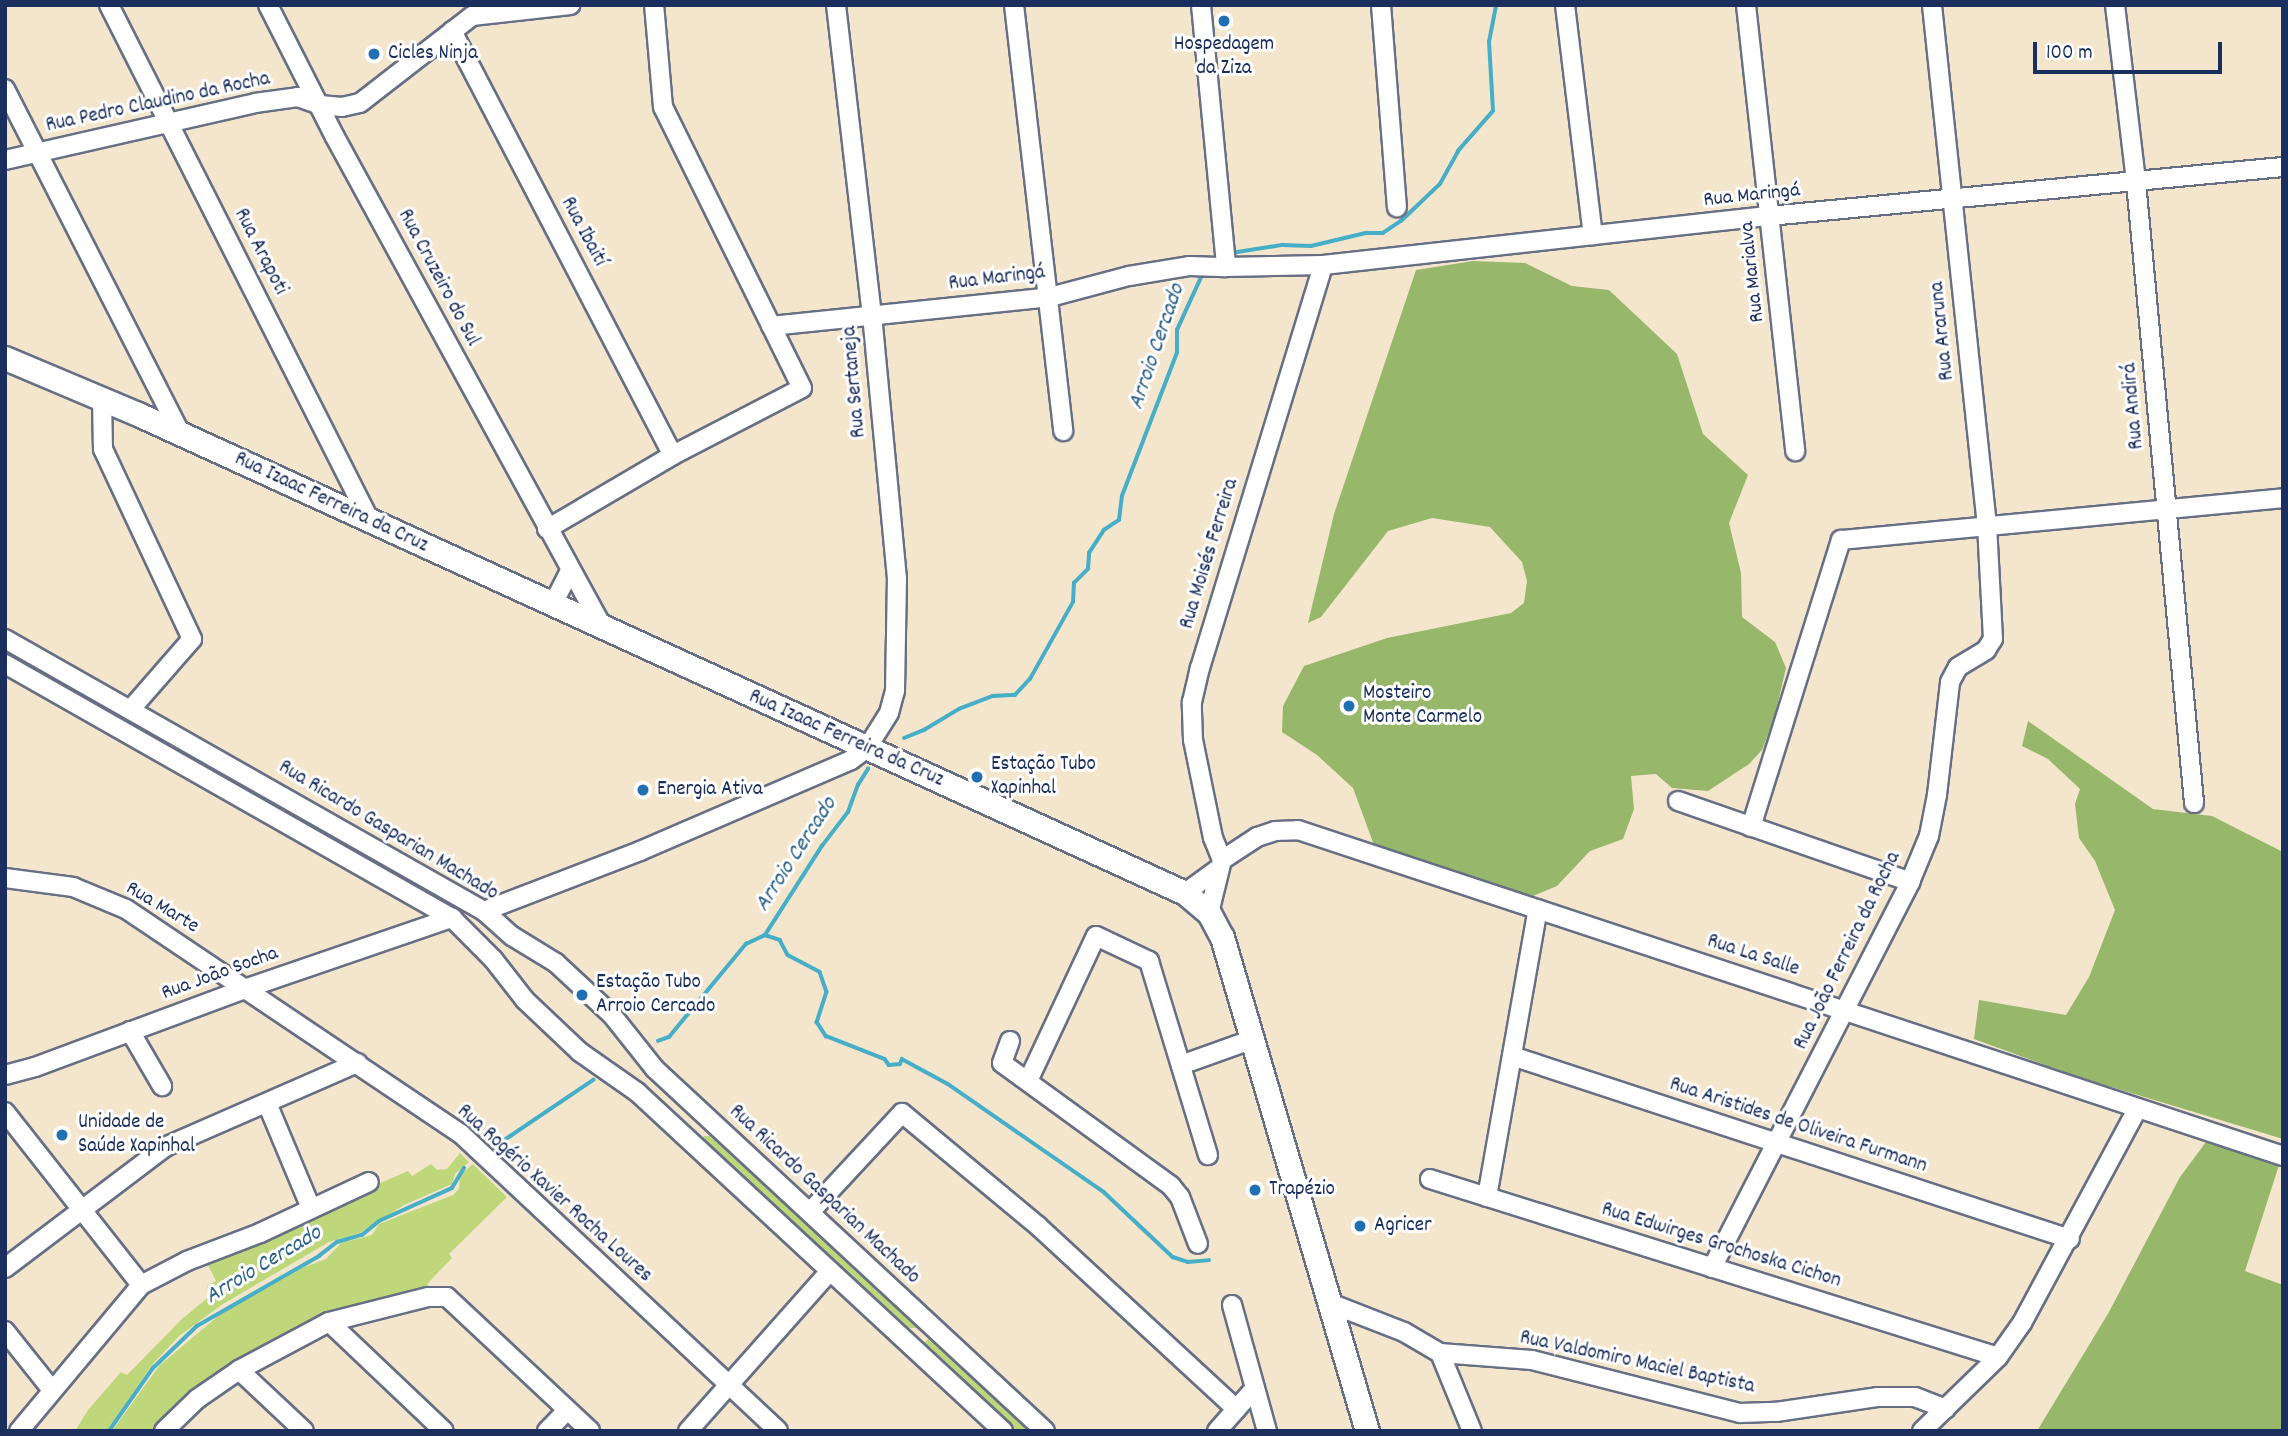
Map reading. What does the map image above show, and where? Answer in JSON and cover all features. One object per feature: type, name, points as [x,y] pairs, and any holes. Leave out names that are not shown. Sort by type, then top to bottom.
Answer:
[{"type":"main road","name":"Rua Izaac Ferreira da Cruz","points":[[5,359],[140,415],[552,606],[1185,893],[1209,913],[1222,937],[1367,1431]]},
{"type":"street","name":"Rua Arapoti","points":[[109,5],[370,520]]},
{"type":"street","name":"Rua Cruzeiro do Sul","points":[[268,5],[570,571],[604,629]]},
{"type":"street","points":[[472,11],[570,5]]},
{"type":"street","points":[[547,528],[673,455],[802,388],[663,107],[654,5]]},
{"type":"street","name":"Rua Sertaneja","points":[[836,5],[872,316],[899,616],[895,691],[889,713],[867,748]]},
{"type":"street","points":[[1014,5],[1050,297],[1063,431]]},
{"type":"street","points":[[1201,5],[1221,260]]},
{"type":"street","points":[[1381,5],[1397,206]]},
{"type":"street","points":[[1564,5],[1594,235]]},
{"type":"street","name":"Rua Marialva","points":[[1746,5],[1795,451]]},
{"type":"street","name":"Rua Araruna","points":[[1931,5],[1987,526],[1993,639],[1986,650]]},
{"type":"street","name":"Rua Andirá","points":[[2115,5],[2136,182],[2194,803]]},
{"type":"street","name":"Rua Pedro Claudino da Rocha","points":[[5,160],[276,100],[298,97],[320,105],[342,107],[360,103],[452,31],[472,11]]},
{"type":"street","name":"Rua Ibaití","points":[[452,31],[673,455]]},
{"type":"street","points":[[5,89],[181,435]]},
{"type":"street","name":"Rua Maringá","points":[[771,326],[1050,297],[1129,276],[1221,260],[1323,265],[1769,216],[1952,201],[2283,167]]},
{"type":"street","name":"Rua Moisés Ferreira","points":[[1220,865],[1192,740],[1192,702],[1199,668],[1323,265]]},
{"type":"street","points":[[140,415],[155,387]]},
{"type":"street","points":[[102,398],[103,449],[192,639],[130,710]]},
{"type":"street","points":[[1751,827],[1841,540],[2167,512],[2283,498]]},
{"type":"street","points":[[552,606],[570,571]]},
{"type":"street","name":"Rua Ricardo Gasparian Machado","points":[[5,639],[484,911],[512,936],[556,963],[612,1015],[655,1069],[1045,1431]]},
{"type":"street","name":"Rua João Ferreira da Rocha","points":[[1712,1268],[1910,882],[1929,836],[1937,795],[1950,682],[1958,667],[1986,650]]},
{"type":"street","name":"Rua Ricardo Gasparian Machado","points":[[5,664],[452,918],[493,959],[543,1018],[580,1052],[637,1092],[1003,1431]]},
{"type":"street","points":[[484,911],[738,810],[851,760],[867,748]]},
{"type":"street","points":[[1678,801],[1910,882]]},
{"type":"street","name":"Rua La Salle","points":[[1185,893],[1257,836],[1275,831],[1298,830],[2283,1156]]},
{"type":"street","points":[[1209,913],[1220,865]]},
{"type":"street","name":"Rua Marte","points":[[5,878],[73,887],[126,909],[247,988]]},
{"type":"street","points":[[1487,1197],[1538,909]]},
{"type":"street","name":"Rua João Socha","points":[[5,1074],[35,1067],[247,988],[452,918]]},
{"type":"street","points":[[1028,1081],[1096,936],[1149,961],[1208,1155]]},
{"type":"street","name":"Rua Rogério Xavier Rocha Loures","points":[[247,988],[461,1135],[778,1431]]},
{"type":"street","points":[[130,1031],[162,1086]]},
{"type":"street","points":[[1181,1065],[1251,1040]]},
{"type":"street","points":[[1010,1041],[1002,1063],[1171,1186],[1180,1196],[1198,1244]]},
{"type":"street","name":"Rua Aristides de Oliveira Furmann","points":[[1512,1056],[2070,1238]]},
{"type":"street","points":[[5,1268],[165,1147],[357,1063]]},
{"type":"street","points":[[267,1103],[310,1208]]},
{"type":"street","points":[[1922,1431],[1998,1357],[2022,1323],[2138,1108]]},
{"type":"street","points":[[5,1112],[12,1139],[83,1208],[141,1285]]},
{"type":"street","points":[[810,1212],[902,1113],[1038,1226],[1236,1409]]},
{"type":"street","points":[[689,1140],[699,1126],[712,1121]]},
{"type":"street","name":"Rua Edwirges Grochoska Cichon","points":[[1430,1179],[1998,1357]]},
{"type":"street","points":[[19,1431],[141,1285],[187,1261],[260,1233],[369,1182]]},
{"type":"street","points":[[688,1431],[830,1271]]},
{"type":"street","points":[[164,1431],[197,1399],[240,1370],[329,1322],[407,1300],[447,1297],[590,1431]]},
{"type":"street","name":"Rua Valdomiro Maciel Baptista","points":[[1327,1302],[1404,1332],[1440,1353],[1532,1360],[1740,1413],[1776,1412],[1877,1397],[1915,1397],[1946,1409]]},
{"type":"street","points":[[1232,1305],[1267,1431]]},
{"type":"street","points":[[902,1338],[916,1341],[923,1334],[927,1321]]},
{"type":"street","points":[[329,1322],[444,1431]]},
{"type":"street","points":[[5,1331],[52,1390]]},
{"type":"street","points":[[1440,1353],[1471,1427],[1488,1431]]},
{"type":"street","points":[[240,1370],[304,1431]]},
{"type":"street","points":[[1217,1431],[1255,1388]]},
{"type":"street","points":[[547,1431],[567,1410]]},
{"type":"green space","points":[[1473,261],[1525,263],[1572,286],[1609,290],[1677,354],[1703,434],[1748,475],[1729,523],[1741,573],[1742,617],[1775,642],[1786,668],[1774,719],[1762,750],[1749,764],[1708,791],[1672,788],[1656,774],[1631,776],[1634,809],[1623,839],[1590,851],[1557,886],[1533,896],[1374,845],[1353,788],[1317,755],[1282,732],[1283,706],[1304,666],[1387,638],[1511,613],[1524,603],[1527,581],[1522,562],[1490,527],[1432,518],[1388,531],[1321,617],[1308,623],[1334,514],[1416,270]]},
{"type":"green space","points":[[2028,721],[2153,809],[2212,816],[2283,852],[2283,1139],[2072,1075],[1974,1039],[1979,1000],[2066,1015],[2089,977],[2115,910],[2095,861],[2079,838],[2075,804],[2080,789],[2048,759],[2022,746]]},
{"type":"green space","points":[[704,1136],[710,1136],[756,1178],[778,1191],[919,1328],[909,1328],[868,1290],[842,1273],[700,1142]]},
{"type":"green space","points":[[2209,1138],[2280,1162],[2245,1271],[2283,1285],[2283,1431],[2037,1431],[2109,1312],[2180,1177]]},
{"type":"green space","points":[[460,1153],[469,1162],[455,1174],[452,1184],[404,1205],[360,1233],[329,1242],[223,1304],[179,1336],[152,1365],[107,1431],[75,1431],[88,1410],[121,1372],[127,1375],[182,1319],[212,1294],[207,1286],[216,1281],[205,1259],[408,1171],[412,1176],[431,1164],[437,1170],[447,1169]]},
{"type":"green space","points":[[473,1164],[507,1197],[449,1254],[452,1258],[427,1284],[431,1289],[348,1309],[158,1431],[112,1431],[159,1366],[224,1311],[302,1268],[326,1259],[341,1243],[372,1235],[379,1224],[453,1195],[459,1189],[460,1175]]},
{"type":"green space","points":[[932,1336],[1036,1431],[1011,1431],[921,1345]]},
{"type":"waterway","name":"Arroio Cercado","points":[[1231,253],[1282,245],[1311,246],[1366,233],[1383,233],[1401,221],[1440,184],[1458,151],[1493,111],[1489,42],[1496,5]]},
{"type":"waterway","name":"Arroio Cercado","points":[[904,738],[924,730],[959,709],[993,696],[1015,695],[1030,679],[1073,602],[1074,583],[1088,569],[1089,553],[1104,530],[1119,520],[1122,496],[1177,353],[1177,330],[1203,273]]},
{"type":"waterway","name":"Arroio Cercado","points":[[658,1041],[669,1037],[746,944],[765,935],[822,846],[848,812],[858,785],[868,769]]},
{"type":"waterway","points":[[765,935],[780,940],[788,955],[820,972],[827,992],[817,1022],[826,1036],[885,1059],[889,1065],[900,1064],[902,1059],[948,1084],[1104,1192],[1173,1257],[1188,1262],[1209,1260]]},
{"type":"waterway","name":"Arroio Cercado","points":[[503,1141],[593,1080]]},
{"type":"waterway","name":"Arroio Cercado","points":[[109,1431],[153,1368],[197,1326],[319,1256],[337,1242],[362,1235],[379,1221],[452,1188],[464,1168]]},
{"type":"place","name":"Hospedagem da Ziza","points":[[1224,21]]},
{"type":"place","name":"Cicles Ninja","points":[[374,54]]},
{"type":"place","name":"Mosteiro Monte Carmelo","points":[[1349,706]]},
{"type":"place","name":"Estação Tubo Xapinhal","points":[[977,777]]},
{"type":"place","name":"Energia Ativa","points":[[643,790]]},
{"type":"place","name":"Estação Tubo Arroio Cercado","points":[[582,995]]},
{"type":"place","name":"Unidade de Saúde Xapinhal","points":[[62,1135]]},
{"type":"place","name":"Trapézio","points":[[1255,1190]]},
{"type":"place","name":"Agricer","points":[[1360,1226]]}]
